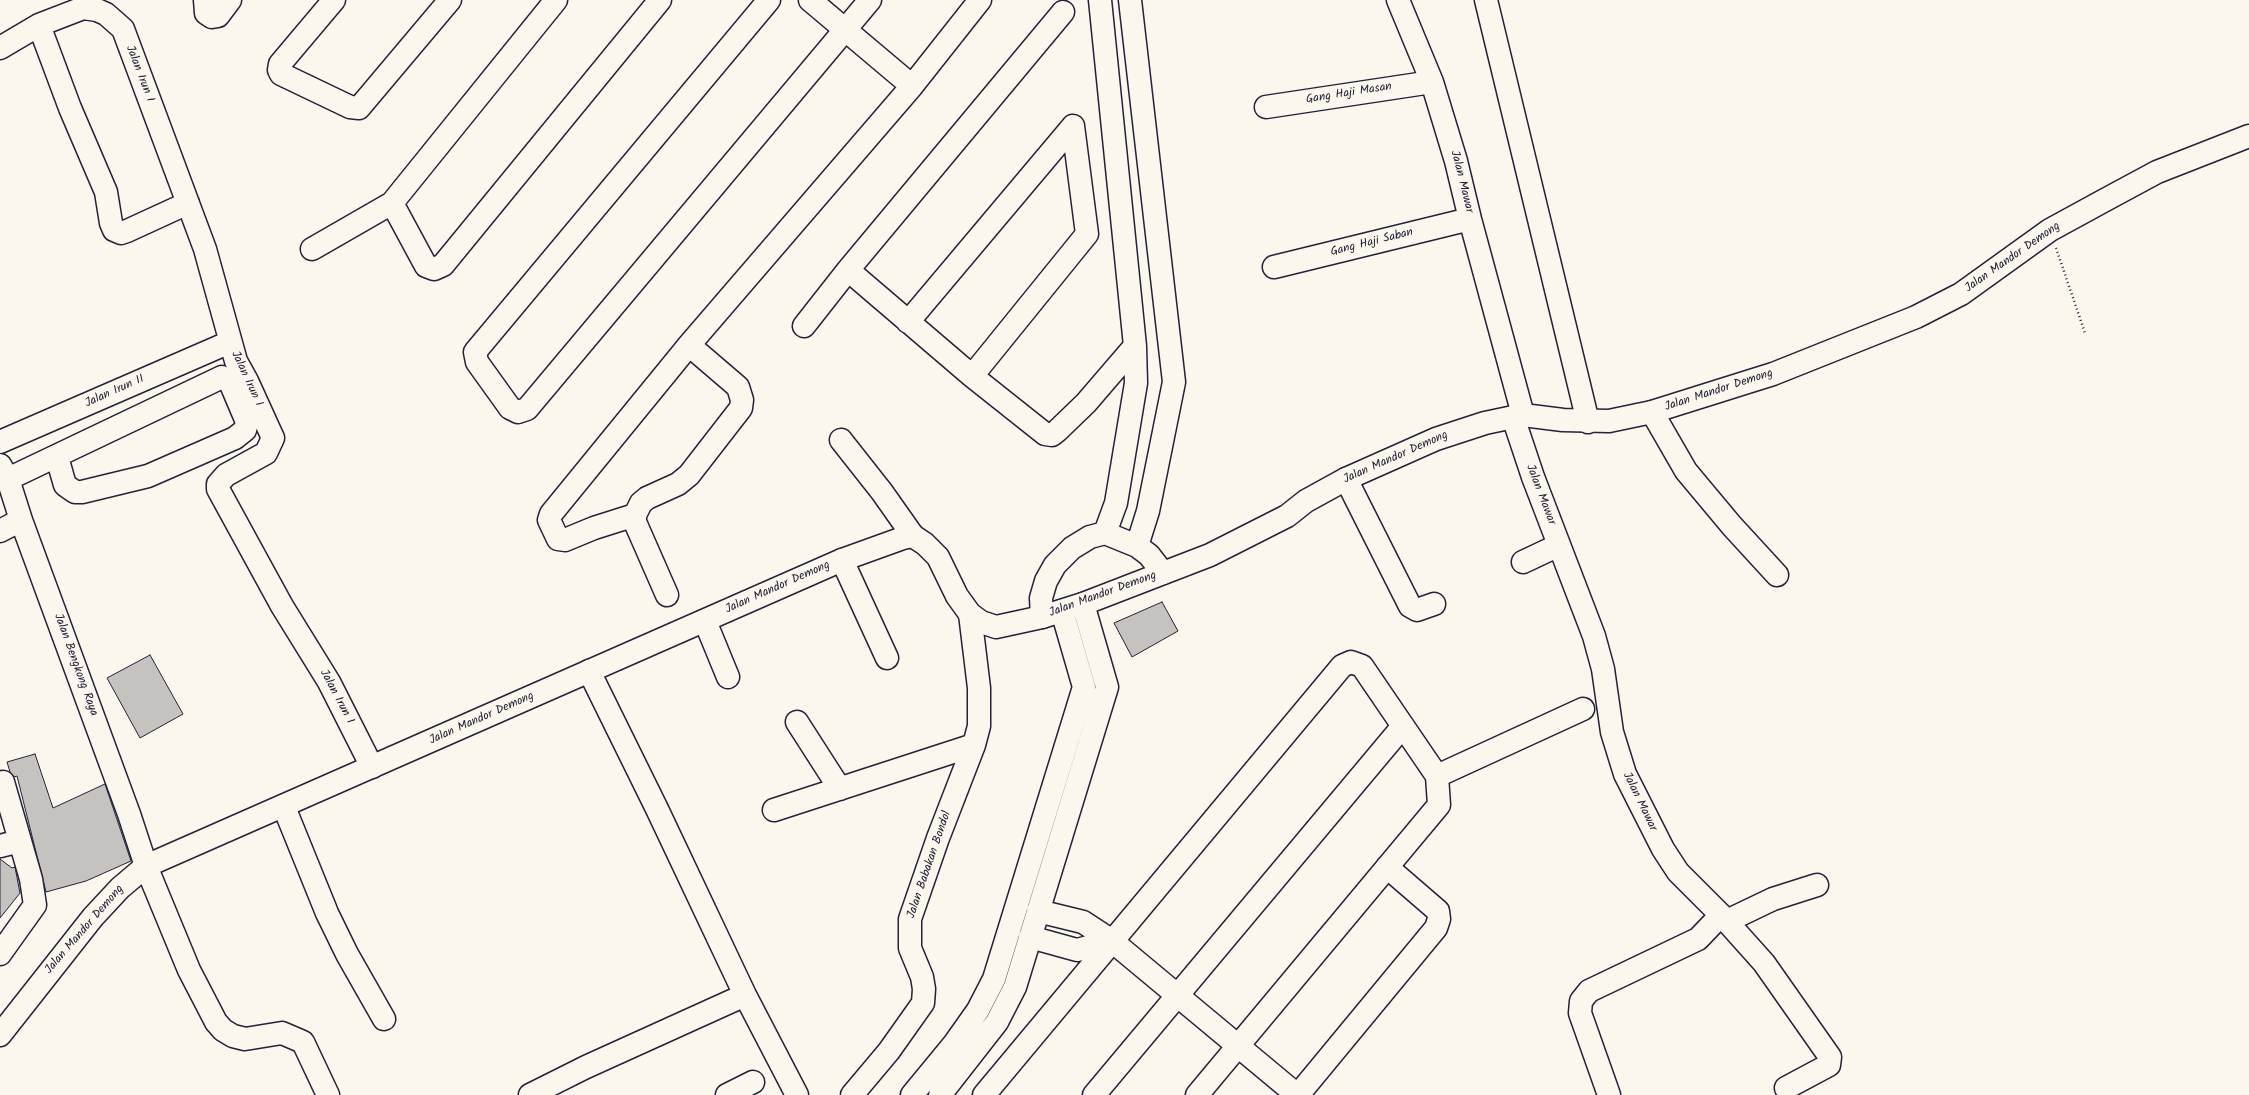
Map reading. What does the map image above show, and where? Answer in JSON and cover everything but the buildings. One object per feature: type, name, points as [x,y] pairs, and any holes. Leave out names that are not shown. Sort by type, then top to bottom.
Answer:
[{"type":"street","points":[[205,0],[206,13],[212,17],[218,16],[230,0]]},
{"type":"street","points":[[334,0],[280,64],[279,70],[281,74],[294,81],[350,107],[359,108],[450,0]]},
{"type":"street","points":[[312,250],[392,203],[556,0]]},
{"type":"street","points":[[769,0],[475,352],[477,362],[510,408],[518,412],[527,409],[844,29],[870,0]]},
{"type":"street","points":[[810,0],[912,86]]},
{"type":"street","points":[[635,516],[594,528],[565,540],[558,539],[549,520],[551,514],[689,345],[912,86],[980,0]]},
{"type":"street","points":[[1100,0],[1135,346],[1136,383],[1116,503],[1105,534]]},
{"type":"street","points":[[1130,0],[1174,382],[1148,511],[1138,546]]},
{"type":"street","name":"Jalan Mawar","points":[[1398,0],[1432,82],[1456,161],[1532,477],[1595,642],[1603,669],[1612,732],[1625,774],[1663,849],[1678,872],[1724,918],[1764,964],[1830,1057],[1829,1065],[1786,1088]]},
{"type":"street","points":[[1486,0],[1588,422]]},
{"type":"street","points":[[392,203],[426,266],[434,269],[443,265],[654,2]]},
{"type":"street","name":"Jalan Irun I","points":[[0,48],[39,25],[85,4],[106,14],[123,29],[205,249],[236,360],[273,438],[266,453],[226,475],[218,484],[218,489],[282,606],[329,682],[372,767]]},
{"type":"street","points":[[804,326],[848,270],[1063,12]]},
{"type":"street","points":[[39,25],[70,108],[106,192],[111,223],[114,230],[121,234],[188,203]]},
{"type":"street","name":"Gang Haji Masan","points":[[1266,107],[1432,82]]},
{"type":"street","points":[[908,322],[1072,126],[1088,234],[972,376]]},
{"type":"street","name":"Jalan Mandor Demong","points":[[1,1029],[93,917],[120,888],[146,866],[510,708],[589,671],[842,560],[903,538],[913,536],[925,544],[938,557],[957,596],[970,614],[981,622],[996,627],[1052,614],[1083,604],[1217,552],[1287,516],[1306,501],[1346,479],[1436,439],[1485,423],[1518,416],[1588,422],[1609,421],[1652,412],[1773,374],[1916,317],[1961,294],[2050,230],[2157,172],[2249,136]]},
{"type":"street","name":"Gang Haji Saban","points":[[1274,267],[1470,219]]},
{"type":"street","points":[[848,270],[972,376],[1045,434],[1052,435],[1086,403],[1135,346]]},
{"type":"street","name":"Jalan Irun II","points":[[0,442],[230,342]]},
{"type":"street","points":[[667,595],[635,522],[635,516],[641,504],[647,498],[678,484],[689,475],[741,408],[742,400],[738,387],[689,345]]},
{"type":"street","points":[[4,472],[57,457],[222,378],[230,382],[247,422],[245,430],[235,438],[148,476],[82,492],[75,492],[64,485],[57,457]]},
{"type":"street","points":[[1652,412],[1686,471],[1732,526],[1777,575]]},
{"type":"street","points":[[841,440],[882,492],[913,536]]},
{"type":"street","name":"Jalan Bengkong Raya","points":[[4,472],[129,814],[146,866],[189,970],[216,1022],[223,1030],[233,1036],[245,1039],[282,1033],[303,1042],[328,1095]]},
{"type":"street","points":[[1346,479],[1410,606],[1418,610],[1434,604]]},
{"type":"street","points":[[1116,503],[1148,511]]},
{"type":"street","points":[[0,530],[22,520]]},
{"type":"street","points":[[912,1095],[954,1044],[978,1010],[996,971],[1084,687],[1052,614],[1041,598],[1046,581],[1055,565],[1072,548],[1090,537],[1105,534],[1138,546],[1149,555],[1163,573]]},
{"type":"street","points":[[1523,562],[1559,545]]},
{"type":"street","points":[[842,560],[887,658]]},
{"type":"street","points":[[940,1095],[997,1022],[1015,987],[1107,687],[1083,604]]},
{"type":"street","name":"Jalan Babakan Bondol","points":[[852,1095],[889,1051],[923,1003],[924,989],[922,977],[910,948],[910,919],[938,838],[974,745],[978,726],[979,696],[970,614]]},
{"type":"street","points":[[705,621],[728,677]]},
{"type":"street","points":[[984,1095],[1342,666],[1351,662],[1362,666],[1437,776],[1439,805],[1197,1095]]},
{"type":"street","points":[[589,671],[657,809],[745,995],[797,1095]]},
{"type":"street","points":[[1437,776],[1583,709]]},
{"type":"street","points":[[797,722],[840,789]]},
{"type":"street","points":[[1094,1095],[1403,726]]},
{"type":"street","points":[[774,810],[974,745]]},
{"type":"street","points":[[0,954],[35,905],[31,879],[10,844],[3,782]]},
{"type":"street","points":[[284,807],[327,913],[347,954],[384,1018]]},
{"type":"street","points":[[1038,910],[1082,922],[1112,942],[1297,1095],[1436,928],[1440,918],[1438,911],[1387,867]]},
{"type":"street","points":[[1609,1095],[1580,1013],[1581,1001],[1589,991],[1698,939],[1724,918],[1817,885]]},
{"type":"street","points":[[1030,937],[1077,950],[1112,942]]},
{"type":"street","points":[[530,1095],[586,1067],[745,995]]},
{"type":"street","points":[[727,1095],[753,1082]]},
{"type":"path","points":[[2050,230],[2085,333]]}]
